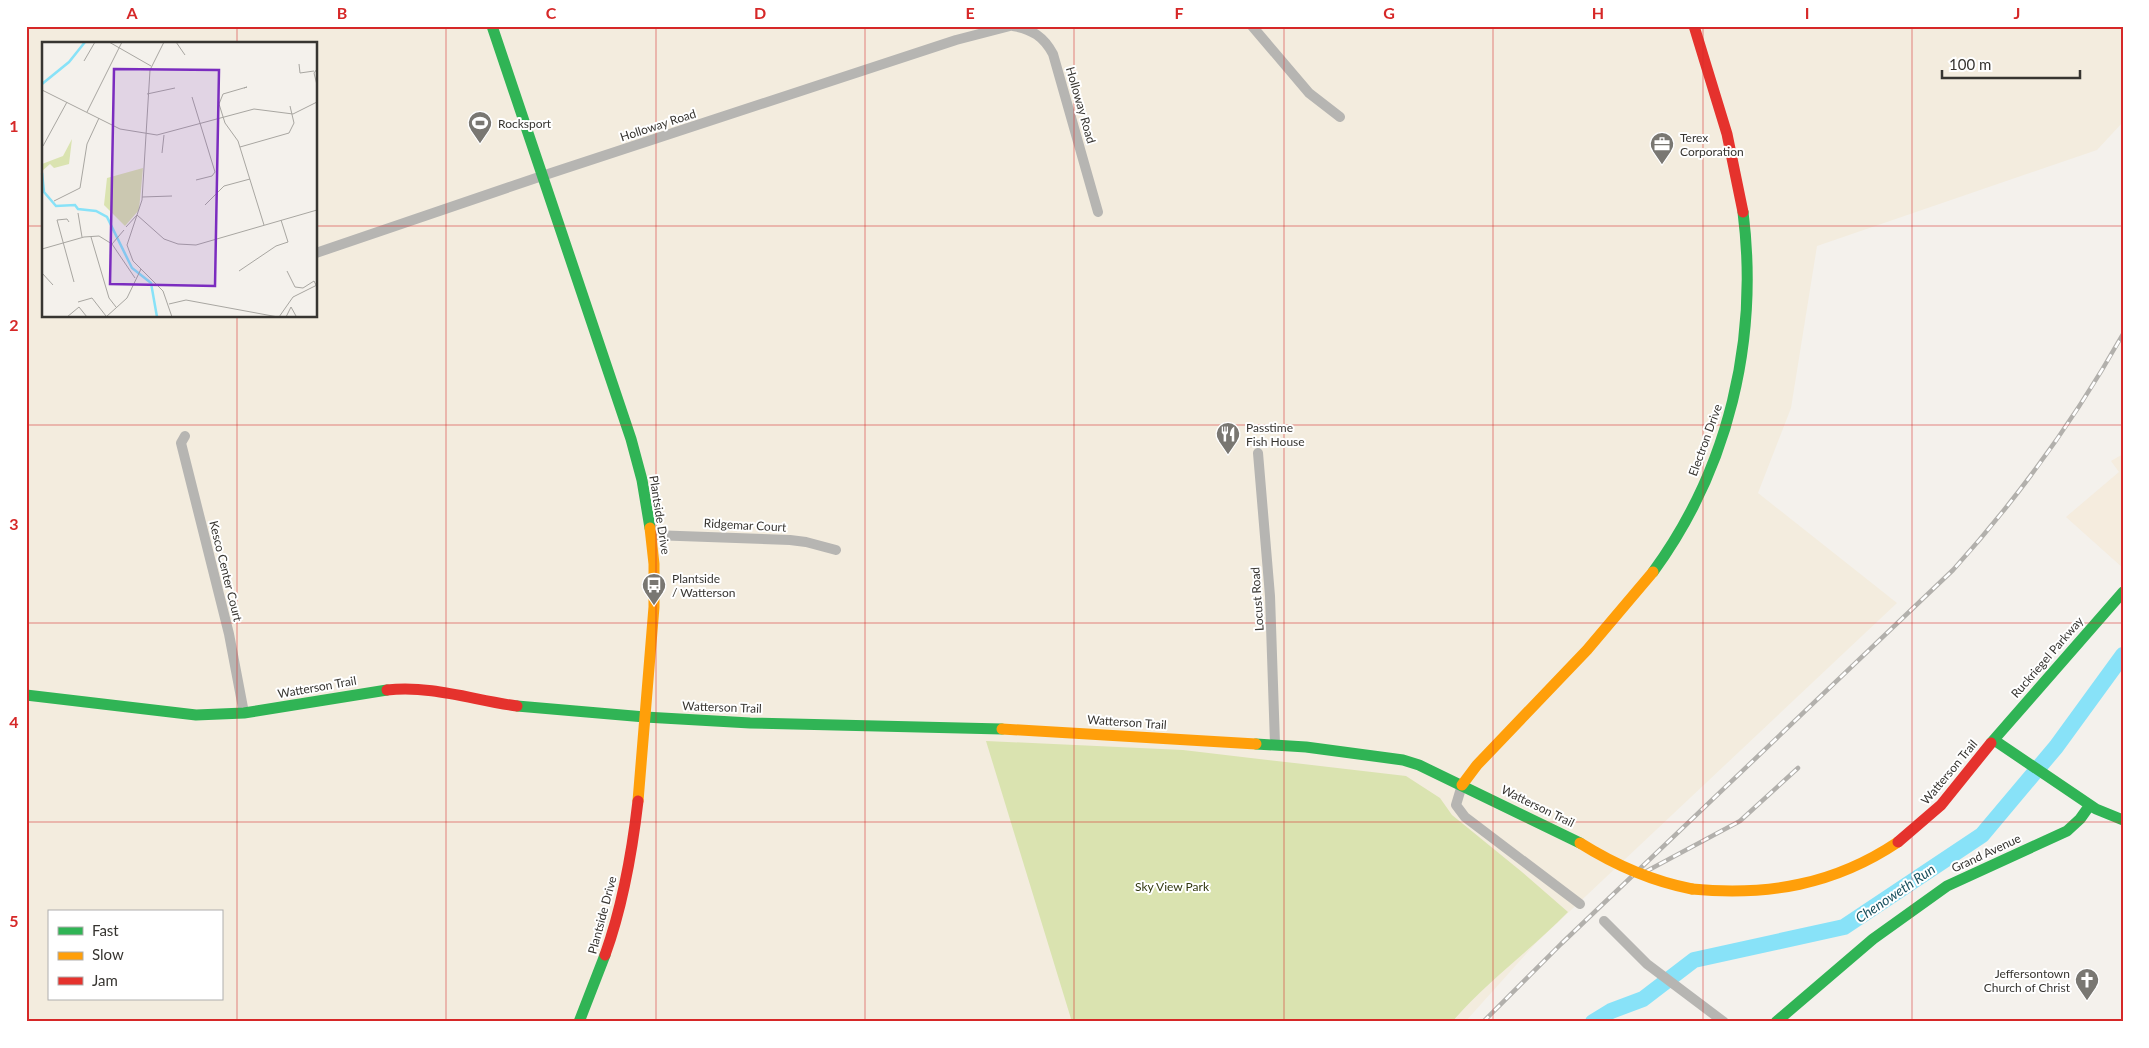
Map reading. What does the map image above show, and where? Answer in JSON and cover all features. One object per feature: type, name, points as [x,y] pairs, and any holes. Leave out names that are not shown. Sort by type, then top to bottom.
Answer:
[{"type":"main road","name":"Plantside Drive","points":[[492,26],[631,439],[646,500],[652,535],[654,606],[637,820],[628,873],[607,952],[597,982],[579,1022]]},
{"type":"main road","name":"Electron Drive","points":[[1462,785],[1477,765],[1612,622],[1653,572],[1688,518],[1719,447],[1733,403],[1742,354],[1748,299],[1743,201],[1721,111],[1694,26]]},
{"type":"main road","name":"Ruckriegel Parkway","points":[[1994,740],[2123,592]]},
{"type":"main road","name":"Watterson Trail","points":[[26,695],[196,715],[244,714],[373,690],[403,688],[431,690],[515,706],[645,718],[1020,729],[1306,747],[1403,760],[1419,765],[1580,843],[1616,864],[1640,875],[1692,889],[1733,892],[1782,889],[1829,878],[1859,865],[1894,845],[1932,814],[1994,740],[2090,805],[2123,820]]},
{"type":"main road","name":"Grand Avenue","points":[[1776,1022],[1873,939],[1947,886],[2067,831],[2080,819],[2090,805]]},
{"type":"street","name":"Holloway Road","points":[[318,252],[542,176],[956,40],[1011,26],[1032,31],[1041,37],[1053,54],[1098,212]]},
{"type":"street","points":[[1252,26],[1309,93],[1340,117]]},
{"type":"street","name":"Kesco Center Court","points":[[185,436],[181,443],[229,634],[244,714]]},
{"type":"street","name":"Locust Road","points":[[1258,453],[1270,596],[1275,744]]},
{"type":"street","name":"Ridgemar Court","points":[[652,535],[790,540],[836,550]]},
{"type":"street","points":[[1462,785],[1456,804],[1465,817],[1580,904]]},
{"type":"street","points":[[1604,921],[1658,972],[1724,1022]]},
{"type":"shaded area","points":[[26,26],[2123,26],[2123,122],[2097,150],[1817,246],[1791,408],[1758,493],[1897,603],[1535,944],[1465,1022],[26,1022]]},
{"type":"shaded area","points":[[2123,454],[2123,568],[2066,517],[2119,472],[2111,461]]},
{"type":"green space","name":"Sky View Park","points":[[986,741],[1183,750],[1406,776],[1440,798],[1452,815],[1568,912],[1494,979],[1452,1022],[1072,1022]]},
{"type":"waterway","name":"Chenoweth Run","points":[[1593,1022],[1611,1011],[1643,999],[1694,960],[1844,927],[1982,835],[2056,747],[2123,655]]},
{"type":"railway","points":[[1483,1022],[1561,944],[1953,570],[2001,514],[2066,427],[2123,334]]},
{"type":"railway","points":[[1645,872],[1740,821],[1798,768]]},
{"type":"traffic: fast","points":[[492,26],[631,439],[642,480],[650,528]]},
{"type":"traffic: fast","points":[[1653,572],[1679,532],[1701,490],[1719,446],[1732,401],[1742,355],[1746,308],[1747,260],[1743,212]]},
{"type":"traffic: fast","points":[[1991,743],[2123,592]]},
{"type":"traffic: fast","points":[[26,695],[196,715],[244,713],[387,690]]},
{"type":"traffic: fast","points":[[517,706],[645,717],[750,723],[1002,729]]},
{"type":"traffic: fast","points":[[1994,740],[2096,809],[2123,820]]},
{"type":"traffic: fast","points":[[1256,744],[1306,747],[1403,760],[1419,765],[1580,843]]},
{"type":"traffic: fast","points":[[1776,1022],[1873,939],[1947,886],[2067,831],[2080,819],[2090,805]]},
{"type":"traffic: fast","points":[[579,1022],[605,955]]},
{"type":"traffic: slow","points":[[638,801],[654,607],[654,564],[650,528]]},
{"type":"traffic: slow","points":[[1462,785],[1477,765],[1587,650],[1653,572]]},
{"type":"traffic: slow","points":[[1002,729],[1256,744]]},
{"type":"traffic: slow","points":[[1692,889],[1747,891],[1774,889],[1800,884],[1825,878],[1850,868],[1874,857],[1898,842]]},
{"type":"traffic: slow","points":[[1580,843],[1606,858],[1648,877],[1692,889]]},
{"type":"traffic: jam","points":[[1694,26],[1727,134],[1743,212]]},
{"type":"traffic: jam","points":[[387,690],[436,691],[517,706]]},
{"type":"traffic: jam","points":[[1898,842],[1941,805],[1991,743]]},
{"type":"traffic: jam","points":[[605,955],[626,879],[638,801]]},
{"type":"place","name":"Rocksport","points":[[480,144]]},
{"type":"place","name":"Terex Corporation","points":[[1662,165]]},
{"type":"place","name":"Passtime Fish House","points":[[1228,455]]},
{"type":"place","name":"Plantside / Watterson","points":[[654,606]]},
{"type":"place","name":"Jeffersontown Church of Christ","points":[[2087,1001]]}]
